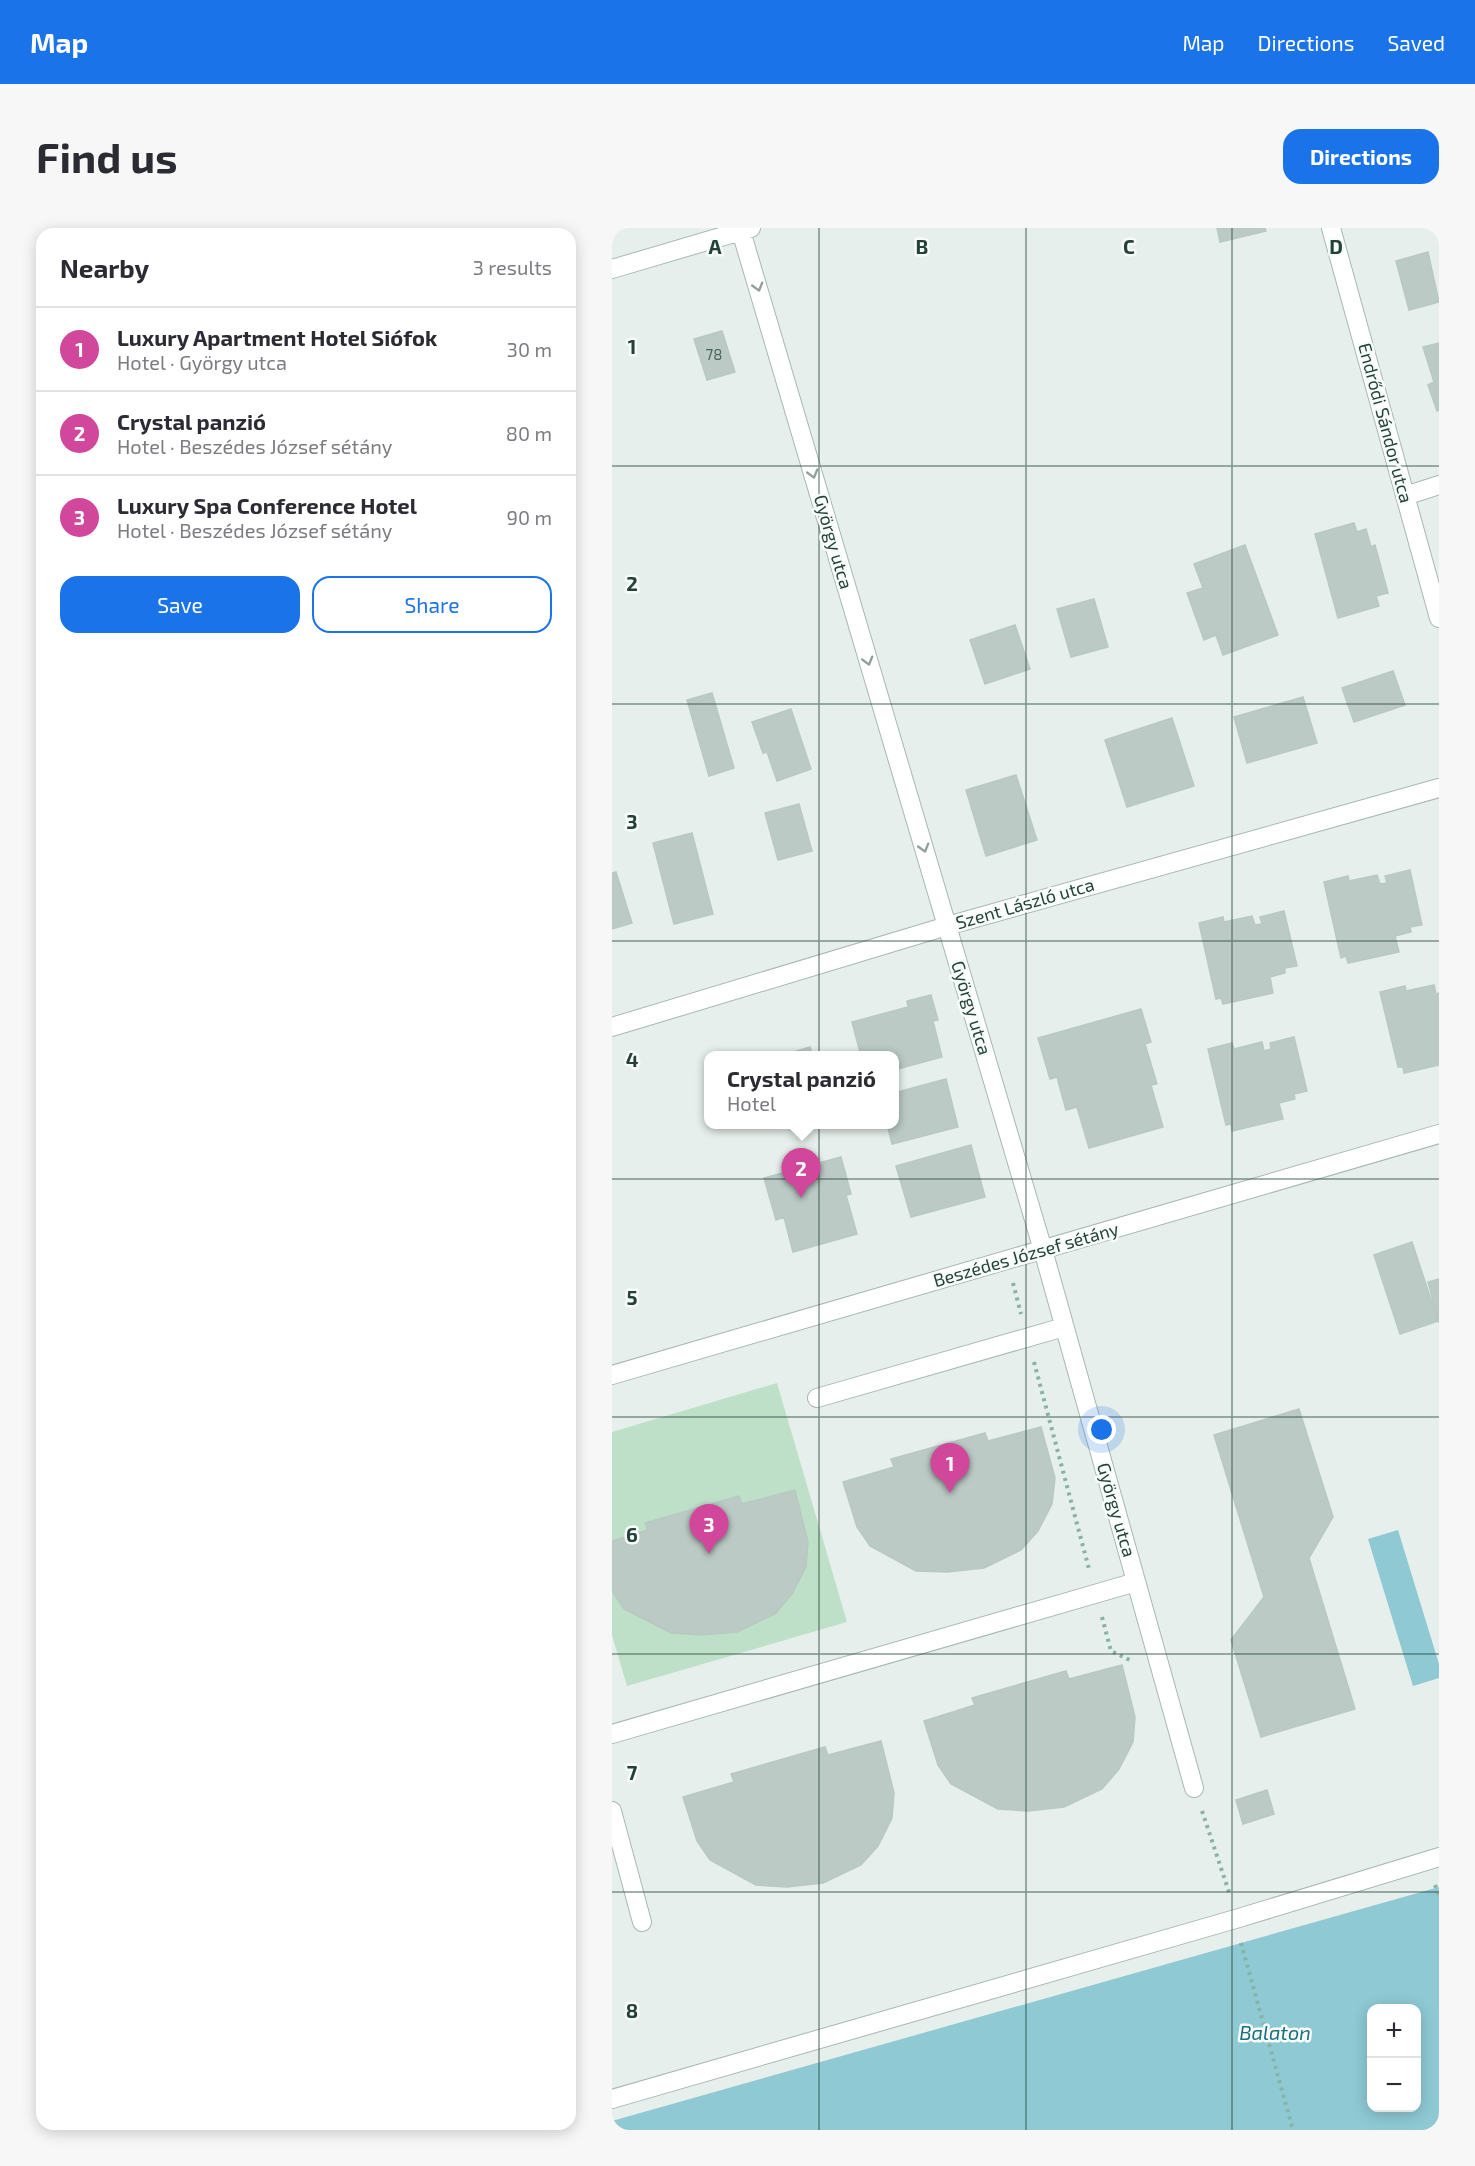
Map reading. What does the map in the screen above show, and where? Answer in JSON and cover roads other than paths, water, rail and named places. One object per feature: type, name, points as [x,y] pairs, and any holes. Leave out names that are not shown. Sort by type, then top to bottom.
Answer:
[{"type":"street","name":"Endrődi Sándor utca","points":[[1331,228],[1439,618]]},
{"type":"street","points":[[612,269],[746,229]]},
{"type":"street","name":"György utca","points":[[746,229],[1043,1250],[1194,1788]]},
{"type":"street","points":[[1405,496],[1439,485]]},
{"type":"street","name":"Szent László utca","points":[[612,1027],[947,926],[1439,788]]},
{"type":"street","name":"Beszédes József sétány","points":[[612,1375],[1439,1134]]},
{"type":"street","points":[[817,1398],[1064,1327]]},
{"type":"street","points":[[612,1734],[1136,1582]]},
{"type":"street","points":[[612,1811],[642,1922]]},
{"type":"street","points":[[612,2099],[1239,1918],[1439,1857]]},
{"type":"water","points":[[1398,1530],[1439,1664],[1439,1678],[1413,1686],[1368,1539]]},
{"type":"water","name":"Balaton","points":[[1439,1887],[1439,2130],[612,2130],[612,2121]]},
{"type":"place","name":"Crystal panzió","points":[[801,1198]]},
{"type":"place","name":"Luxury Apartment Hotel Siófok","points":[[950,1493]]},
{"type":"place","name":"Luxury Spa Conference Hotel","points":[[709,1554]]}]
